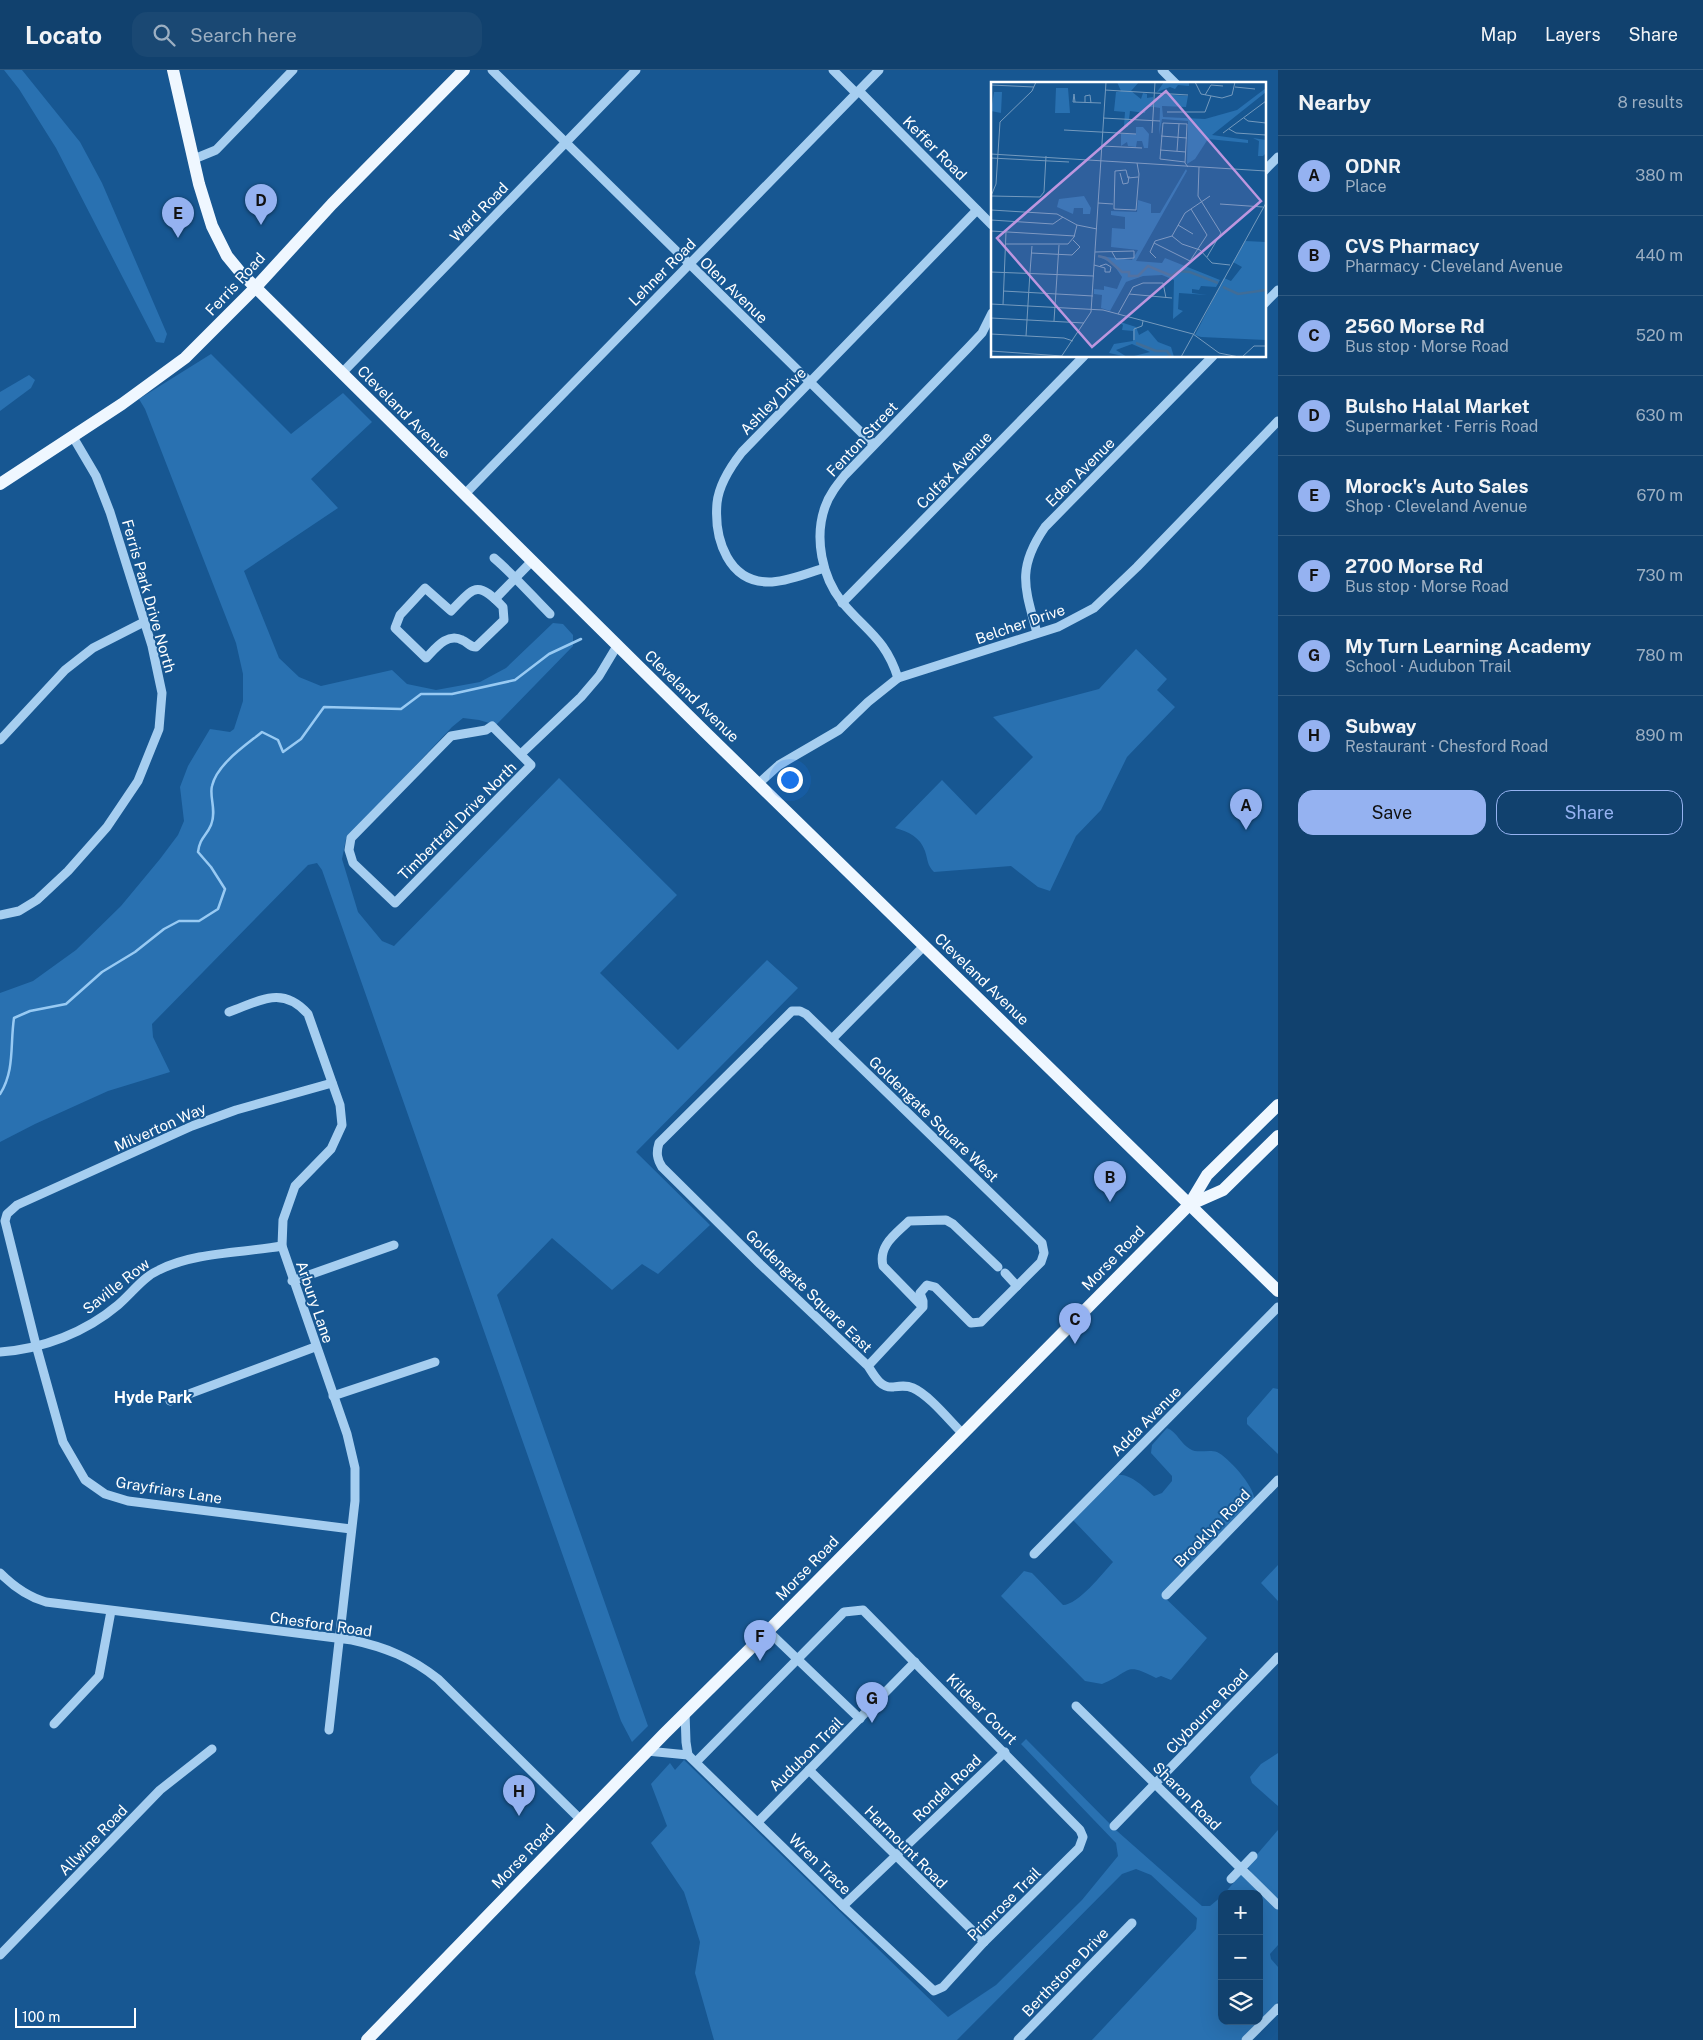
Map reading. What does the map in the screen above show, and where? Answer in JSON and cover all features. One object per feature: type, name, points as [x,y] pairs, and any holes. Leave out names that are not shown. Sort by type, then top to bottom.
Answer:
[{"type":"main road","name":"Cleveland Avenue","points":[[173,70],[206,210],[217,239],[227,256],[255,288],[617,646],[1278,1291]]},
{"type":"main road","name":"Ferris Road","points":[[0,484],[148,386],[185,358],[255,288],[332,204],[464,70]]},
{"type":"main road","name":"Morse Road","points":[[367,2040],[685,1712],[768,1631],[1188,1205],[1207,1175],[1278,1105]]},
{"type":"main road","name":"Morse Road","points":[[1188,1205],[1223,1190],[1278,1136]]},
{"type":"street","points":[[194,159],[216,150],[294,70]]},
{"type":"street","name":"Olen Avenue","points":[[492,70],[873,444]]},
{"type":"street","name":"Ward Road","points":[[342,373],[636,70]]},
{"type":"street","name":"Keffer Road","points":[[833,70],[858,92],[991,223]]},
{"type":"street","name":"Lehner Road","points":[[464,494],[879,70]]},
{"type":"street","points":[[1162,70],[1174,82]]},
{"type":"street","points":[[1266,168],[1278,157]]},
{"type":"street","name":"Ashley Drive","points":[[824,568],[772,582],[753,578],[736,569],[724,555],[718,538],[717,501],[728,471],[742,452],[977,210]]},
{"type":"street","points":[[1266,302],[1278,290]]},
{"type":"street","name":"Fenton Street","points":[[898,678],[892,658],[874,634],[842,603],[832,588],[824,568],[820,541],[825,507],[833,491],[845,475],[982,333],[991,315]]},
{"type":"street","name":"Colfax Avenue","points":[[842,603],[1082,358]]},
{"type":"street","name":"Eden Avenue","points":[[1037,633],[1026,592],[1025,577],[1028,557],[1044,527],[1211,358]]},
{"type":"street","name":"Belcher Drive","points":[[758,784],[779,765],[839,730],[868,702],[898,678],[1058,627],[1094,608],[1137,567],[1278,421]]},
{"type":"street","name":"Ferris Park Drive North","points":[[0,915],[19,911],[37,900],[68,871],[107,827],[138,781],[159,729],[162,693],[152,646],[110,512],[96,476],[73,437]]},
{"type":"street","points":[[494,558],[516,577],[550,614]]},
{"type":"street","points":[[495,599],[532,561]]},
{"type":"street","points":[[425,588],[451,611],[473,590],[479,588],[495,599],[503,606],[504,620],[476,647],[470,646],[463,640],[449,638],[441,642],[426,658],[395,628],[400,615],[425,588]]},
{"type":"street","points":[[0,740],[65,670],[93,648],[144,622]]},
{"type":"street","name":"Timbertrail Drive North","points":[[522,753],[600,676],[617,646]]},
{"type":"street","name":"Timbertrail Drive North","points":[[492,726],[522,753],[531,765],[396,903],[352,863],[348,850],[351,838],[451,736],[486,730],[492,726]]},
{"type":"street","points":[[832,1039],[924,946]]},
{"type":"street","name":"Arbury Lane","points":[[229,1012],[272,997],[286,998],[299,1004],[308,1014],[340,1105],[342,1125],[331,1149],[295,1186],[283,1220],[282,1246],[292,1281],[347,1434],[355,1468],[355,1500],[329,1730]]},
{"type":"street","name":"Goldengate Square West","points":[[659,1143],[786,1016],[792,1011],[800,1011],[806,1014],[1042,1243],[1044,1253],[1041,1262],[1017,1286]]},
{"type":"street","name":"Milverton Way","points":[[7,1214],[18,1205],[192,1126],[236,1110],[332,1083]]},
{"type":"street","name":"Goldengate Square East","points":[[659,1143],[656,1151],[657,1160],[662,1167],[760,1264],[868,1366],[879,1383],[891,1387],[912,1388],[924,1396],[962,1434]]},
{"type":"street","name":"Grayfriars Lane","points":[[7,1214],[5,1221],[63,1442],[84,1480],[105,1494],[128,1501],[351,1529]]},
{"type":"street","points":[[868,1366],[923,1308],[920,1293],[924,1287],[932,1285],[968,1320],[976,1324],[981,1322],[1017,1286],[953,1224],[946,1220],[910,1221],[885,1245],[881,1258],[883,1266],[923,1308]]},
{"type":"street","points":[[292,1281],[394,1245]]},
{"type":"street","name":"Saville Row","points":[[0,1352],[25,1349],[84,1329],[115,1308],[156,1271],[172,1264],[187,1260],[282,1246]]},
{"type":"street","name":"Adda Avenue","points":[[1034,1554],[1278,1307]]},
{"type":"street","points":[[170,1401],[316,1347]]},
{"type":"street","points":[[333,1396],[435,1362]]},
{"type":"street","name":"Brooklyn Road","points":[[1166,1595],[1278,1480]]},
{"type":"street","name":"Chesford Road","points":[[0,1573],[17,1588],[36,1599],[111,1611],[338,1638],[388,1649],[427,1670],[438,1679],[582,1820]]},
{"type":"street","name":"Kildeer Court","points":[[796,1659],[844,1612],[863,1610],[1080,1830]]},
{"type":"street","points":[[54,1724],[99,1676],[111,1611]]},
{"type":"street","points":[[768,1631],[860,1719]]},
{"type":"street","name":"Clybourne Road","points":[[1114,1826],[1278,1657]]},
{"type":"street","points":[[696,1762],[796,1659]]},
{"type":"street","name":"Audubon Trail","points":[[758,1822],[915,1662]]},
{"type":"street","name":"Sharon Road","points":[[1076,1706],[1278,1905]]},
{"type":"street","points":[[648,1751],[688,1755],[685,1712]]},
{"type":"street","name":"Allwine Road","points":[[0,1955],[160,1790],[212,1749]]},
{"type":"street","name":"Rondel Road","points":[[844,1906],[1005,1752]]},
{"type":"street","name":"Wren Trace","points":[[688,1755],[934,1991]]},
{"type":"street","name":"Harmount Road","points":[[809,1770],[984,1942]]},
{"type":"street","name":"Primrose Trail","points":[[934,1991],[943,1986],[984,1942],[1079,1848],[1083,1837],[1080,1830]]},
{"type":"street","points":[[1231,1879],[1253,1856]]},
{"type":"street","name":"Berthstone Drive","points":[[1018,2040],[1132,1923]]},
{"type":"street","points":[[1246,2040],[1278,2008]]},
{"type":"shaded area","points":[[4,70],[22,70],[80,142],[102,183],[167,334],[164,343],[156,342],[56,148],[19,89]]},
{"type":"shaded area","points":[[211,354],[291,434],[343,393],[372,422],[311,479],[338,508],[244,571],[279,658],[299,677],[321,686],[392,670],[407,684],[436,690],[480,682],[506,668],[553,623],[563,624],[573,635],[573,646],[496,725],[463,718],[452,727],[346,839],[342,859],[358,912],[382,941],[394,946],[559,778],[677,895],[600,973],[678,1050],[767,960],[798,988],[636,1152],[710,1225],[658,1274],[642,1264],[612,1290],[552,1238],[497,1295],[648,1726],[632,1742],[621,1721],[322,870],[317,863],[308,865],[152,1024],[153,1037],[170,1072],[108,1091],[0,1142],[0,993],[33,981],[76,950],[121,906],[178,835],[184,821],[180,787],[188,766],[210,729],[230,732],[234,729],[243,701],[243,674],[236,643],[145,409],[139,399]]},
{"type":"shaded area","points":[[29,375],[35,380],[31,388],[0,411],[0,392]]},
{"type":"shaded area","points":[[1136,649],[1167,679],[1157,690],[1175,707],[1127,757],[1101,810],[1076,836],[1050,891],[1038,887],[1011,866],[934,872],[929,865],[920,842],[909,833],[895,828],[942,780],[976,815],[1033,757],[993,717],[1099,689]]},
{"type":"shaded area","points":[[1273,1388],[1278,1389],[1278,1454],[1247,1424],[1247,1418]]},
{"type":"shaded area","points":[[1167,1428],[1174,1432],[1190,1449],[1214,1451],[1222,1455],[1234,1466],[1251,1488],[1254,1500],[1162,1595],[1207,1638],[1171,1680],[1161,1676],[1156,1678],[1132,1669],[1102,1684],[1085,1681],[1001,1596],[1024,1571],[1032,1573],[1063,1605],[1076,1600],[1090,1588],[1113,1562],[1073,1520],[1116,1475],[1132,1478],[1154,1496],[1162,1493],[1172,1481],[1172,1476],[1151,1453],[1152,1445]]},
{"type":"shaded area","points":[[1278,1565],[1278,1601],[1261,1583]]},
{"type":"shaded area","points":[[1026,1739],[1117,1831],[1202,1906],[1210,1906],[1218,1899],[1218,2025],[1256,2025],[1241,2040],[1092,2040],[1196,1929],[1197,1918],[1151,1875],[1136,1869],[1122,1874],[957,2040],[714,2040],[695,1973],[700,1942],[684,1892],[651,1843],[667,1826],[651,1784],[670,1763],[675,1770],[684,1760],[948,2017],[996,1985],[1082,1900],[1118,1856],[1116,1843],[1021,1744]]},
{"type":"shaded area","points":[[1278,1753],[1278,1806],[1252,1783],[1250,1777],[1261,1764]]},
{"type":"shaded area","points":[[1278,1830],[1278,1899],[1252,1874],[1247,1866]]},
{"type":"shaded area","points":[[1241,1874],[1258,1890],[1227,1890]]},
{"type":"shaded area","points":[[1263,1895],[1278,1909],[1278,1945],[1270,1954],[1271,1959],[1278,1967],[1278,2002],[1263,2017]]},
{"type":"waterway","points":[[0,1094],[5,1085],[10,1067],[14,1018],[30,1011],[66,1004],[102,972],[135,952],[164,929],[179,921],[199,921],[218,909],[225,889],[211,867],[198,852],[200,843],[213,820],[211,790],[215,778],[226,763],[262,732],[278,740],[283,752],[301,739],[324,707],[401,709],[421,694],[452,694],[515,680],[549,654],[581,639]]},
{"type":"place","name":"Bulsho Halal Market","points":[[261,225]]},
{"type":"place","name":"Morock's Auto Sales","points":[[178,238]]},
{"type":"place","name":"ODNR","points":[[1246,830]]},
{"type":"place","name":"CVS Pharmacy","points":[[1110,1202]]},
{"type":"place","name":"2560 Morse Rd","points":[[1075,1344]]},
{"type":"place","name":"2700 Morse Rd","points":[[760,1661]]},
{"type":"place","name":"My Turn Learning Academy","points":[[872,1723]]},
{"type":"place","name":"Subway","points":[[519,1816]]},
{"type":"district","name":"Hyde Park","points":[[153,1397]]}]
